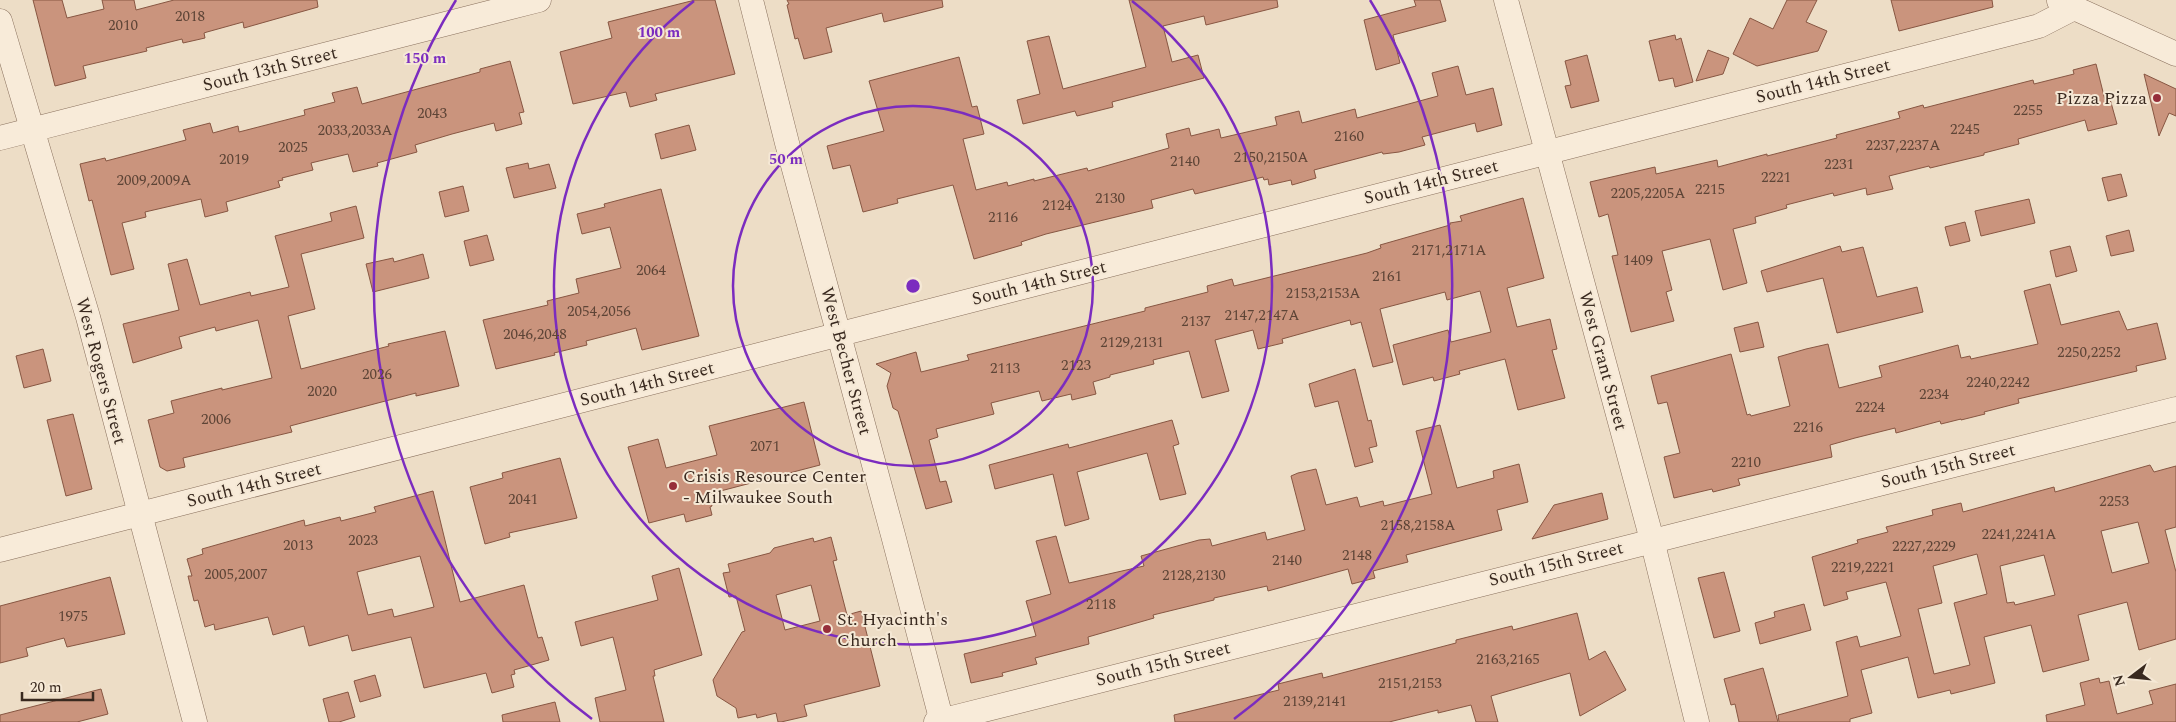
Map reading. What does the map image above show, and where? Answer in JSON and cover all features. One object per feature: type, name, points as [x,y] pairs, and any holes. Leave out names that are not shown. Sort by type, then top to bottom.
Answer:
[{"type":"street","name":"South 13th Street","points":[[0,138],[539,0]]},
{"type":"street","name":"West Becher Street","points":[[751,0],[940,721]]},
{"type":"street","name":"West Grant Street","points":[[1506,0],[1652,540],[1697,722]]},
{"type":"street","name":"South 14th Street","points":[[0,550],[2039,26],[2066,4]]},
{"type":"street","points":[[2066,4],[2176,54]]},
{"type":"street","name":"West Rogers Street","points":[[0,21],[88,317],[195,722]]},
{"type":"street","name":"South 15th Street","points":[[940,721],[2176,409]]},
{"type":"building","points":[[33,0],[62,0],[67,18],[104,9],[102,0],[134,0],[136,10],[174,0],[317,0],[318,7],[244,28],[243,22],[204,33],[205,38],[183,43],[182,39],[146,48],[147,51],[83,66],[86,78],[55,86]]},
{"type":"building","points":[[695,0],[715,0],[735,74],[655,94],[657,100],[630,107],[626,92],[573,104],[560,52],[612,38],[608,22]]},
{"type":"building","points":[[787,0],[942,0],[943,7],[884,22],[882,13],[826,28],[832,52],[804,59],[798,38],[795,39]]},
{"type":"building","points":[[1129,0],[1277,0],[1278,7],[1206,25],[1204,16],[1163,26],[1172,62],[1198,55],[1204,78],[1112,102],[1113,107],[1077,116],[1075,111],[1023,124],[1017,100],[1040,94],[1027,41],[1049,36],[1063,89],[1146,67]]},
{"type":"building","points":[[1414,0],[1440,0],[1446,21],[1393,35],[1400,63],[1376,70],[1364,20],[1416,6]]},
{"type":"building","points":[[1787,0],[1817,0],[1806,22],[1827,31],[1818,51],[1757,66],[1733,54],[1750,18],[1773,29]]},
{"type":"building","points":[[1891,0],[1992,0],[1993,7],[1899,31]]},
{"type":"building","points":[[1675,35],[1676,40],[1681,38],[1693,82],[1675,87],[1673,78],[1659,81],[1649,41]]},
{"type":"building","points":[[1708,50],[1729,58],[1723,74],[1696,81]]},
{"type":"building","points":[[1587,55],[1599,101],[1571,108],[1565,86],[1571,85],[1565,61]]},
{"type":"building","points":[[959,57],[972,107],[977,106],[984,134],[963,139],[976,190],[1007,182],[1008,186],[1034,179],[1034,181],[1087,168],[1088,171],[1169,148],[1166,134],[1189,128],[1191,136],[1219,129],[1221,138],[1277,125],[1275,117],[1299,111],[1302,123],[1355,109],[1357,118],[1438,96],[1432,73],[1458,66],[1466,95],[1493,88],[1502,125],[1477,132],[1475,123],[1422,137],[1425,145],[1399,152],[1383,154],[1382,152],[1314,170],[1316,178],[1292,185],[1291,180],[1269,185],[1268,179],[1264,180],[1263,177],[1195,194],[1193,189],[1151,200],[1153,208],[1046,234],[1021,242],[1022,245],[974,259],[953,185],[897,199],[898,203],[863,212],[850,165],[833,169],[827,146],[884,131],[869,81]]},
{"type":"building","points":[[510,61],[524,112],[519,113],[522,124],[496,131],[494,123],[452,134],[415,145],[417,152],[377,163],[378,166],[353,172],[348,154],[311,163],[313,170],[282,178],[283,180],[278,181],[280,187],[226,202],[228,211],[205,217],[201,199],[145,212],[146,217],[122,223],[134,269],[111,275],[92,200],[89,201],[80,164],[105,158],[106,161],[186,140],[183,130],[210,123],[213,133],[238,126],[239,132],[305,115],[304,110],[335,102],[332,93],[357,87],[362,104],[480,72],[480,69]]},
{"type":"building","points":[[2096,64],[2105,100],[2110,99],[2117,124],[2088,131],[2085,120],[2018,139],[2019,144],[1984,153],[1984,155],[1889,176],[1893,189],[1867,195],[1866,188],[1834,196],[1833,193],[1786,205],[1787,208],[1755,217],[1756,223],[1733,229],[1747,283],[1723,290],[1710,239],[1662,251],[1672,290],[1666,292],[1674,321],[1631,332],[1612,256],[1618,255],[1608,214],[1599,217],[1590,182],[1655,167],[1656,174],[1717,160],[1718,167],[1767,154],[1767,156],[1837,138],[1836,135],[1900,118],[1898,112],[1923,105],[1924,108],[2033,80],[2034,84],[2074,74],[2073,70]]},
{"type":"building","points":[[2144,74],[2176,89],[2176,116],[2169,113],[2159,136]]},
{"type":"building","points":[[689,125],[696,150],[661,159],[655,134]]},
{"type":"building","points":[[528,163],[529,169],[549,164],[556,188],[514,198],[506,168]]},
{"type":"building","points":[[2121,174],[2127,196],[2108,201],[2102,178]]},
{"type":"building","points":[[463,186],[469,211],[445,217],[439,192]]},
{"type":"building","points":[[661,189],[699,336],[642,350],[636,328],[586,341],[587,345],[554,353],[555,355],[496,369],[483,320],[548,305],[547,301],[579,293],[576,279],[621,268],[610,227],[582,234],[577,214],[605,207],[604,204]]},
{"type":"building","points":[[1523,198],[1544,278],[1507,288],[1517,327],[1550,319],[1557,349],[1552,350],[1565,398],[1518,410],[1505,359],[1459,371],[1460,374],[1434,381],[1433,377],[1403,385],[1393,345],[1448,330],[1451,342],[1491,332],[1480,291],[1447,300],[1445,292],[1380,309],[1393,362],[1373,367],[1361,322],[1351,325],[1350,320],[1282,339],[1283,343],[1258,349],[1253,330],[1215,340],[1229,391],[1202,398],[1189,351],[1153,360],[1154,364],[1110,375],[1110,377],[1093,382],[1096,394],[1072,400],[1071,394],[1042,401],[1039,391],[991,403],[994,414],[936,429],[938,437],[929,440],[940,482],[946,481],[952,502],[926,509],[898,411],[893,408],[887,386],[891,373],[876,364],[916,352],[921,372],[969,360],[967,355],[1145,311],[1145,308],[1208,292],[1207,286],[1232,279],[1234,286],[1367,253],[1381,248],[1380,245],[1462,221],[1460,216]]},
{"type":"building","points":[[2029,199],[2035,223],[1981,236],[1975,211]]},
{"type":"building","points":[[356,206],[364,238],[301,254],[315,309],[288,316],[301,369],[389,346],[388,344],[445,331],[459,386],[416,396],[416,393],[290,426],[292,432],[183,458],[185,467],[167,471],[160,467],[148,420],[174,413],[171,401],[272,378],[258,320],[216,331],[215,327],[179,337],[182,348],[133,363],[123,324],[179,310],[168,264],[187,259],[200,305],[250,292],[251,296],[289,287],[275,236],[332,221],[330,213]]},
{"type":"building","points":[[1965,222],[1970,241],[1950,246],[1945,227]]},
{"type":"building","points":[[2129,230],[2134,251],[2111,256],[2106,236]]},
{"type":"building","points":[[487,235],[494,260],[470,266],[464,241]]},
{"type":"building","points":[[1840,246],[1842,252],[1863,247],[1877,297],[1917,287],[1923,312],[1837,333],[1823,278],[1767,292],[1761,271]]},
{"type":"building","points":[[2070,246],[2077,271],[2056,277],[2050,251]]},
{"type":"building","points":[[423,254],[429,278],[373,292],[366,264],[393,258],[394,262]]},
{"type":"building","points":[[2050,284],[2061,325],[2119,311],[2127,330],[2157,323],[2166,359],[2136,366],[2137,371],[2018,399],[2019,403],[1984,412],[1985,414],[1941,424],[1940,421],[1896,433],[1895,428],[1830,445],[1832,457],[1738,479],[1740,485],[1713,492],[1712,489],[1674,498],[1664,457],[1680,453],[1667,402],[1658,404],[1651,376],[1731,354],[1747,415],[1750,414],[1751,416],[1790,406],[1778,357],[1806,349],[1828,344],[1839,388],[1882,377],[1879,366],[1958,345],[1961,358],[1970,356],[1971,359],[2038,344],[2024,291]]},
{"type":"building","points":[[1758,322],[1764,347],[1740,352],[1734,328]]},
{"type":"building","points":[[43,349],[51,381],[24,388],[16,356]]},
{"type":"building","points":[[1355,369],[1368,421],[1371,420],[1377,446],[1369,448],[1373,462],[1355,467],[1338,401],[1315,407],[1309,384]]},
{"type":"building","points":[[804,402],[820,465],[709,494],[712,515],[686,522],[684,514],[649,523],[628,447],[658,439],[666,468],[717,455],[709,426]]},
{"type":"building","points":[[73,414],[92,489],[66,496],[47,420]]},
{"type":"building","points":[[1172,420],[1179,444],[1173,446],[1186,494],[1160,500],[1147,453],[1077,472],[1089,519],[1065,526],[1053,474],[995,489],[989,465],[1068,444],[1069,448]]},
{"type":"building","points":[[1440,425],[1457,488],[1494,478],[1493,471],[1519,464],[1528,502],[1497,510],[1502,530],[1406,555],[1408,562],[1373,571],[1375,578],[1352,584],[1348,569],[1268,591],[1267,586],[1153,615],[1154,618],[1088,637],[1089,644],[1035,658],[1037,664],[1002,673],[1003,676],[971,683],[964,654],[1036,636],[1026,601],[1051,594],[1036,541],[1056,536],[1069,583],[1144,566],[1141,556],[1199,540],[1210,539],[1212,546],[1265,532],[1267,540],[1305,530],[1291,476],[1298,473],[1316,469],[1326,505],[1357,497],[1360,507],[1383,501],[1384,506],[1432,494],[1416,431]]},
{"type":"building","points":[[560,458],[577,518],[509,533],[510,537],[485,544],[470,487],[503,478],[502,473]]},
{"type":"building","points":[[2150,465],[2154,472],[2176,466],[2176,527],[2165,530],[2176,572],[2176,639],[2139,650],[2127,602],[2078,615],[2089,660],[2043,672],[2031,625],[1984,637],[1995,683],[1951,694],[1950,690],[1918,698],[1908,657],[1861,670],[1872,713],[1850,719],[1850,722],[1779,722],[1778,715],[1848,696],[1836,642],[1857,636],[1860,647],[1901,636],[1886,582],[1846,592],[1848,599],[1824,606],[1812,557],[1858,543],[1857,540],[1888,532],[1886,527],[1933,515],[1932,510],[1961,503],[1963,512],[2054,487],[2055,492]],"holes":[[[2138,522],[2149,563],[2112,573],[2101,531]],[[1977,554],[1987,594],[1954,603],[1970,665],[1934,674],[1918,609],[1942,603],[1933,566]],[[2044,555],[2055,595],[2015,605],[2014,602],[2007,603],[2000,566]]]},
{"type":"building","points":[[433,491],[460,602],[524,585],[538,638],[542,637],[549,660],[514,670],[515,674],[511,675],[514,687],[492,693],[486,673],[424,688],[411,637],[352,651],[348,635],[309,646],[304,626],[273,635],[268,617],[215,630],[214,624],[205,627],[198,600],[194,601],[188,576],[192,576],[187,559],[203,554],[202,549],[304,520],[305,526],[340,517],[341,521],[376,512],[374,507]],"holes":[[[420,556],[434,607],[394,617],[392,609],[368,615],[357,572]]]},
{"type":"building","points":[[1602,493],[1608,519],[1532,539],[1554,505]]},
{"type":"building","name":"St. Hyacinth's Church","points":[[831,537],[837,560],[833,561],[847,615],[861,611],[880,686],[804,705],[807,716],[781,722],[778,722],[776,713],[757,718],[756,714],[738,718],[736,708],[717,696],[713,680],[742,632],[745,631],[736,596],[729,597],[723,573],[730,572],[728,564],[770,553],[774,548],[813,538],[814,542]],"holes":[[[811,585],[820,621],[785,630],[776,595]]]},
{"type":"building","points":[[679,568],[702,655],[654,670],[655,676],[653,676],[664,722],[600,722],[595,698],[626,690],[613,637],[581,646],[575,622],[658,600],[652,576]]},
{"type":"building","points":[[1724,572],[1740,631],[1714,638],[1698,578]]},
{"type":"building","points":[[110,577],[125,634],[67,647],[64,638],[26,648],[28,656],[0,663],[0,606]]},
{"type":"building","points":[[1804,604],[1811,630],[1760,644],[1755,623],[1775,617],[1774,612]]},
{"type":"building","points":[[1577,613],[1589,660],[1605,651],[1626,690],[1580,716],[1570,673],[1491,696],[1498,722],[1476,722],[1471,705],[1438,713],[1438,710],[1389,722],[1175,722],[1174,715],[1279,690],[1278,684],[1322,673],[1323,678],[1456,643],[1456,640],[1512,626],[1513,630]]},
{"type":"building","points":[[1763,668],[1778,722],[1739,722],[1735,704],[1731,705],[1724,679]]},
{"type":"building","points":[[375,675],[381,696],[360,702],[354,681]]},
{"type":"building","points":[[2099,678],[2100,683],[2109,681],[2117,714],[2153,704],[2149,691],[2176,684],[2176,722],[2047,722],[2046,715],[2085,705],[2080,683]]},
{"type":"building","points":[[101,689],[108,714],[77,722],[0,722],[0,715]]},
{"type":"building","points":[[348,692],[355,717],[339,722],[329,722],[323,699]]},
{"type":"building","points":[[555,702],[560,722],[503,722],[502,715]]},
{"type":"place","name":"Pizza Pizza","points":[[2157,98]]},
{"type":"place","name":"Crisis Resource Center - Milwaukee South","points":[[673,486]]},
{"type":"place","name":"St. Hyacinth's Church","points":[[827,629]]}]
